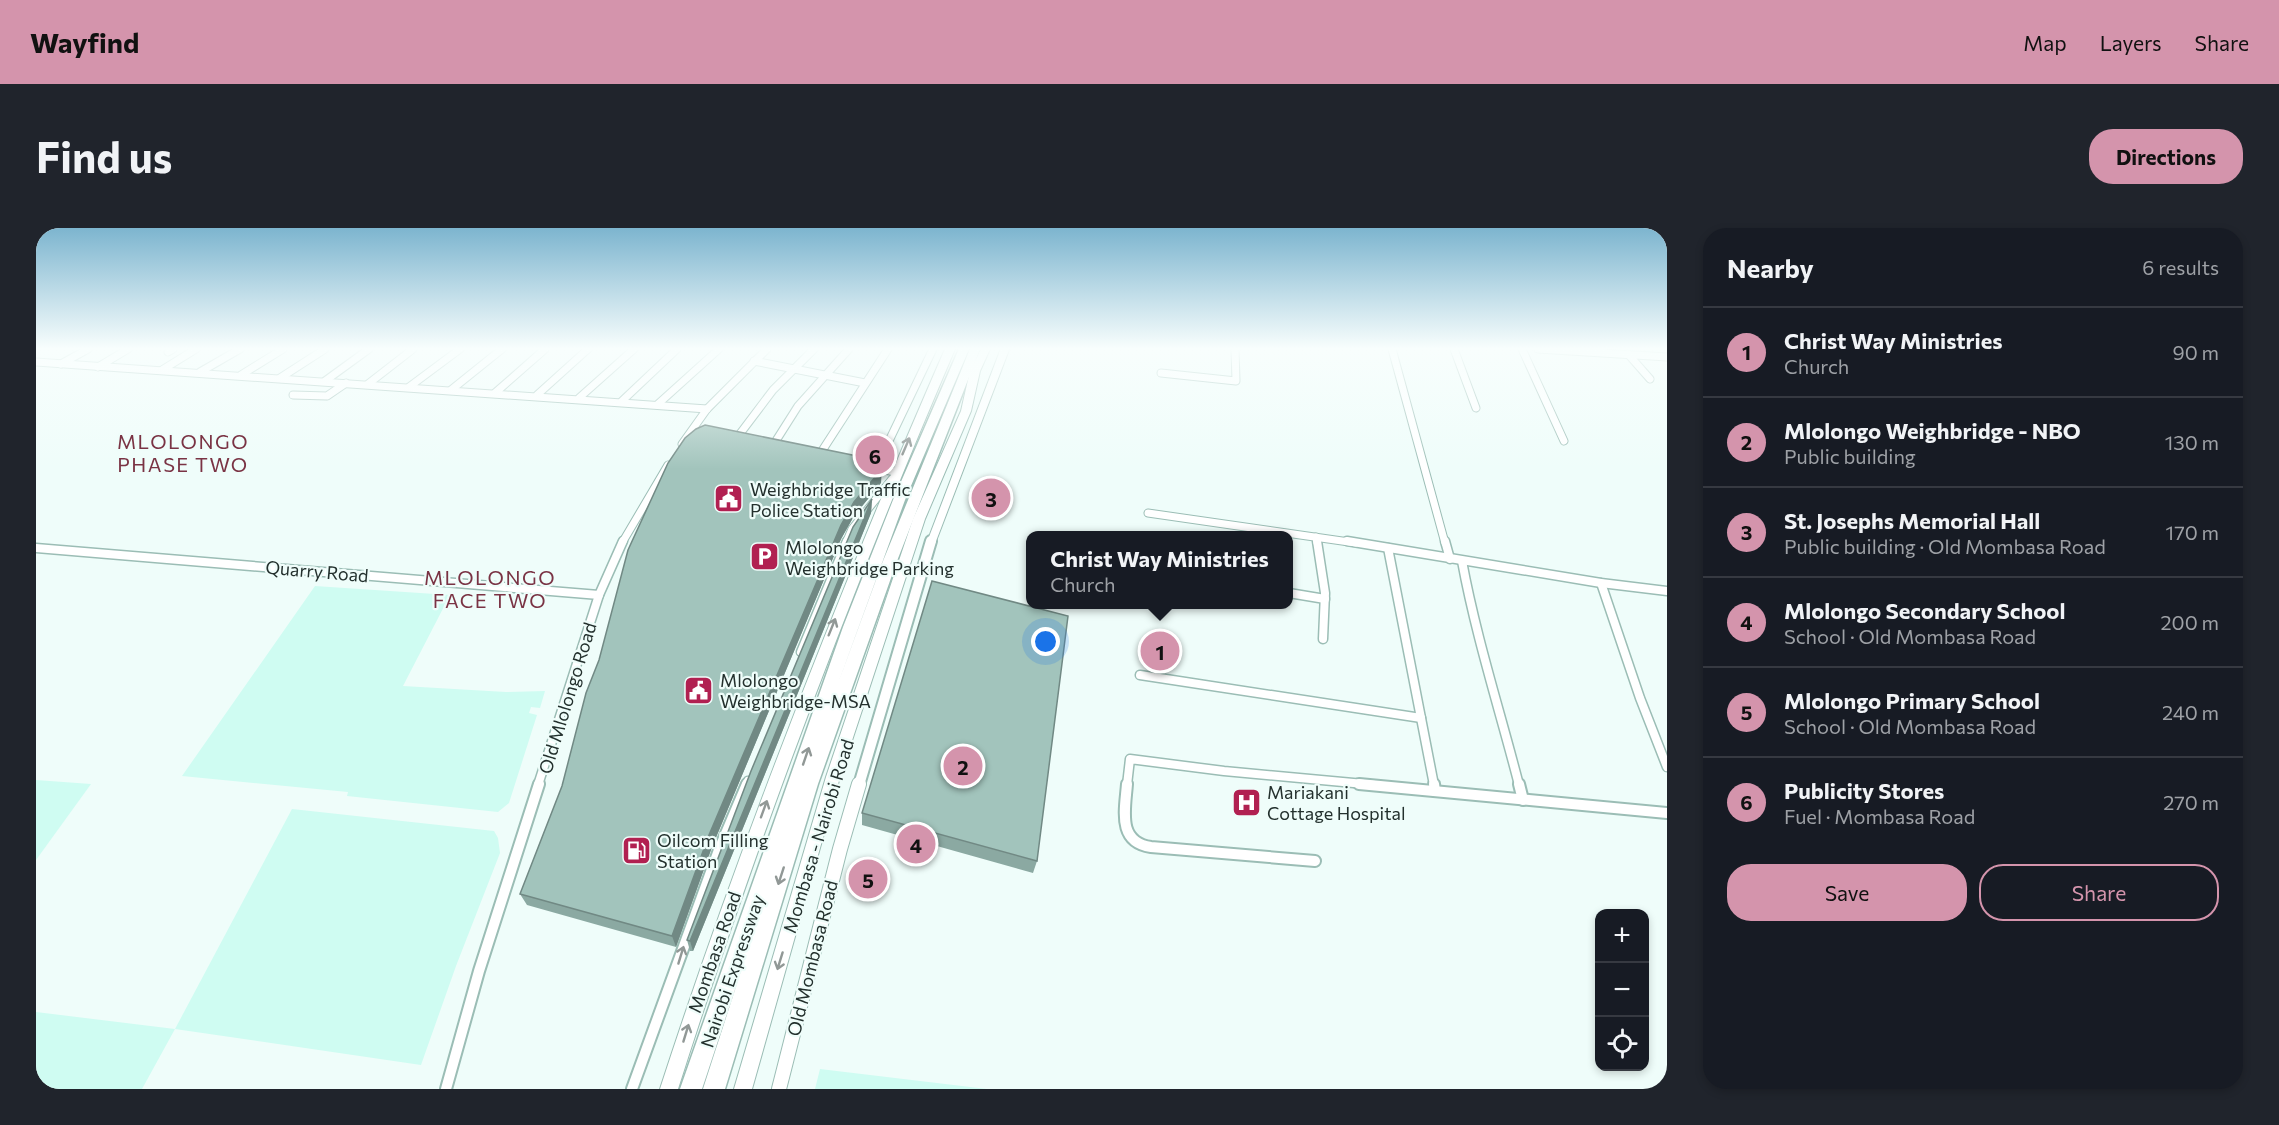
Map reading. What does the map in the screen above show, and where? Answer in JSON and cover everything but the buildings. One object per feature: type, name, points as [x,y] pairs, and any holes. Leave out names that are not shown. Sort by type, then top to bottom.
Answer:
[{"type":"highway","name":"Mombasa Road","points":[[669,1089],[710,959],[824,649],[894,475],[932,389]]},
{"type":"highway","name":"Nairobi Expressway","points":[[691,1089],[850,627],[903,490],[947,389]]},
{"type":"highway","name":"Nairobi Expressway","points":[[714,1089],[814,772],[890,561],[959,389]]},
{"type":"highway","name":"Mombasa - Nairobi Road","points":[[743,1089],[833,777],[919,519],[966,411],[971,389]]},
{"type":"street","points":[[293,395],[325,398],[340,389]]},
{"type":"street","points":[[439,389],[707,409]]},
{"type":"street","points":[[495,393],[499,389]]},
{"type":"street","points":[[537,395],[543,389]]},
{"type":"street","points":[[579,398],[589,389]]},
{"type":"street","points":[[622,401],[635,389]]},
{"type":"street","points":[[658,404],[674,389]]},
{"type":"street","points":[[678,449],[707,409],[727,389]]},
{"type":"street","points":[[736,440],[774,389]]},
{"type":"street","points":[[772,447],[798,406],[813,389]]},
{"type":"street","points":[[818,457],[862,389]]},
{"type":"street","points":[[876,468],[914,389]]},
{"type":"street","name":"Old Mombasa Road","points":[[779,1089],[840,849],[934,532],[989,389]]},
{"type":"street","points":[[1403,389],[1450,559]]},
{"type":"street","points":[[1469,389],[1476,408]]},
{"type":"street","points":[[1540,389],[1564,441]]},
{"type":"street","points":[[691,430],[702,433]]},
{"type":"street","points":[[725,437],[745,441]]},
{"type":"street","points":[[763,445],[783,450]]},
{"type":"street","points":[[806,455],[830,460]]},
{"type":"street","name":"Old Mlolongo Road","points":[[446,1089],[479,971],[599,595],[622,543],[672,458]]},
{"type":"street","points":[[797,662],[852,529],[894,475],[864,466]]},
{"type":"street","points":[[1148,513],[1274,531]]},
{"type":"street","points":[[1293,534],[1601,583],[1667,591]]},
{"type":"street","points":[[1316,537],[1325,598],[1323,639]]},
{"type":"street","name":"Quarry Road","points":[[36,548],[599,595]]},
{"type":"street","points":[[1388,548],[1435,791]]},
{"type":"street","points":[[1462,561],[1472,614],[1490,672],[1523,800]]},
{"type":"street","points":[[1601,583],[1640,698],[1667,767]]},
{"type":"street","points":[[1293,594],[1325,598]]},
{"type":"street","points":[[1140,675],[1421,718]]},
{"type":"street","points":[[1315,861],[1137,844],[1130,839],[1125,827],[1130,759],[1224,771],[1667,813]]},
{"type":"street","points":[[632,1089],[719,850],[753,768]]},
{"type":"shaded area","points":[[315,586],[450,595],[403,686],[506,692],[545,691],[540,708],[531,707],[529,713],[537,715],[509,803],[498,812],[347,796],[348,792],[182,776]]},
{"type":"shaded area","points":[[36,780],[91,784],[36,860]]},
{"type":"shaded area","points":[[292,809],[494,831],[498,838],[500,853],[421,1065],[175,1029]]},
{"type":"shaded area","points":[[36,1012],[175,1029],[142,1089],[36,1089]]},
{"type":"shaded area","points":[[820,1069],[987,1089],[815,1089]]},
{"type":"place","name":"Publicity Stores","points":[[875,455]]},
{"type":"place","name":"St. Josephs Memorial Hall","points":[[991,498]]},
{"type":"place","name":"Weighbridge Traffic Police Station","points":[[729,499]]},
{"type":"place","name":"Mlolongo Weighbridge Parking","points":[[764,557]]},
{"type":"place","name":"Christ Way Ministries","points":[[1160,651]]},
{"type":"place","name":"Mlolongo Weighbridge-MSA","points":[[699,690]]},
{"type":"place","name":"Mlolongo Weighbridge - NBO","points":[[963,766]]},
{"type":"place","name":"Mariakani Cottage Hospital","points":[[1246,802]]},
{"type":"place","name":"Mlolongo Secondary School","points":[[916,844]]},
{"type":"place","name":"Oilcom Filling Station","points":[[636,850]]},
{"type":"place","name":"Mlolongo Primary School","points":[[868,879]]},
{"type":"district","name":"MLOLONGO PHASE TWO","points":[[183,452]]},
{"type":"district","name":"MLOLONGO FACE TWO","points":[[490,588]]}]
